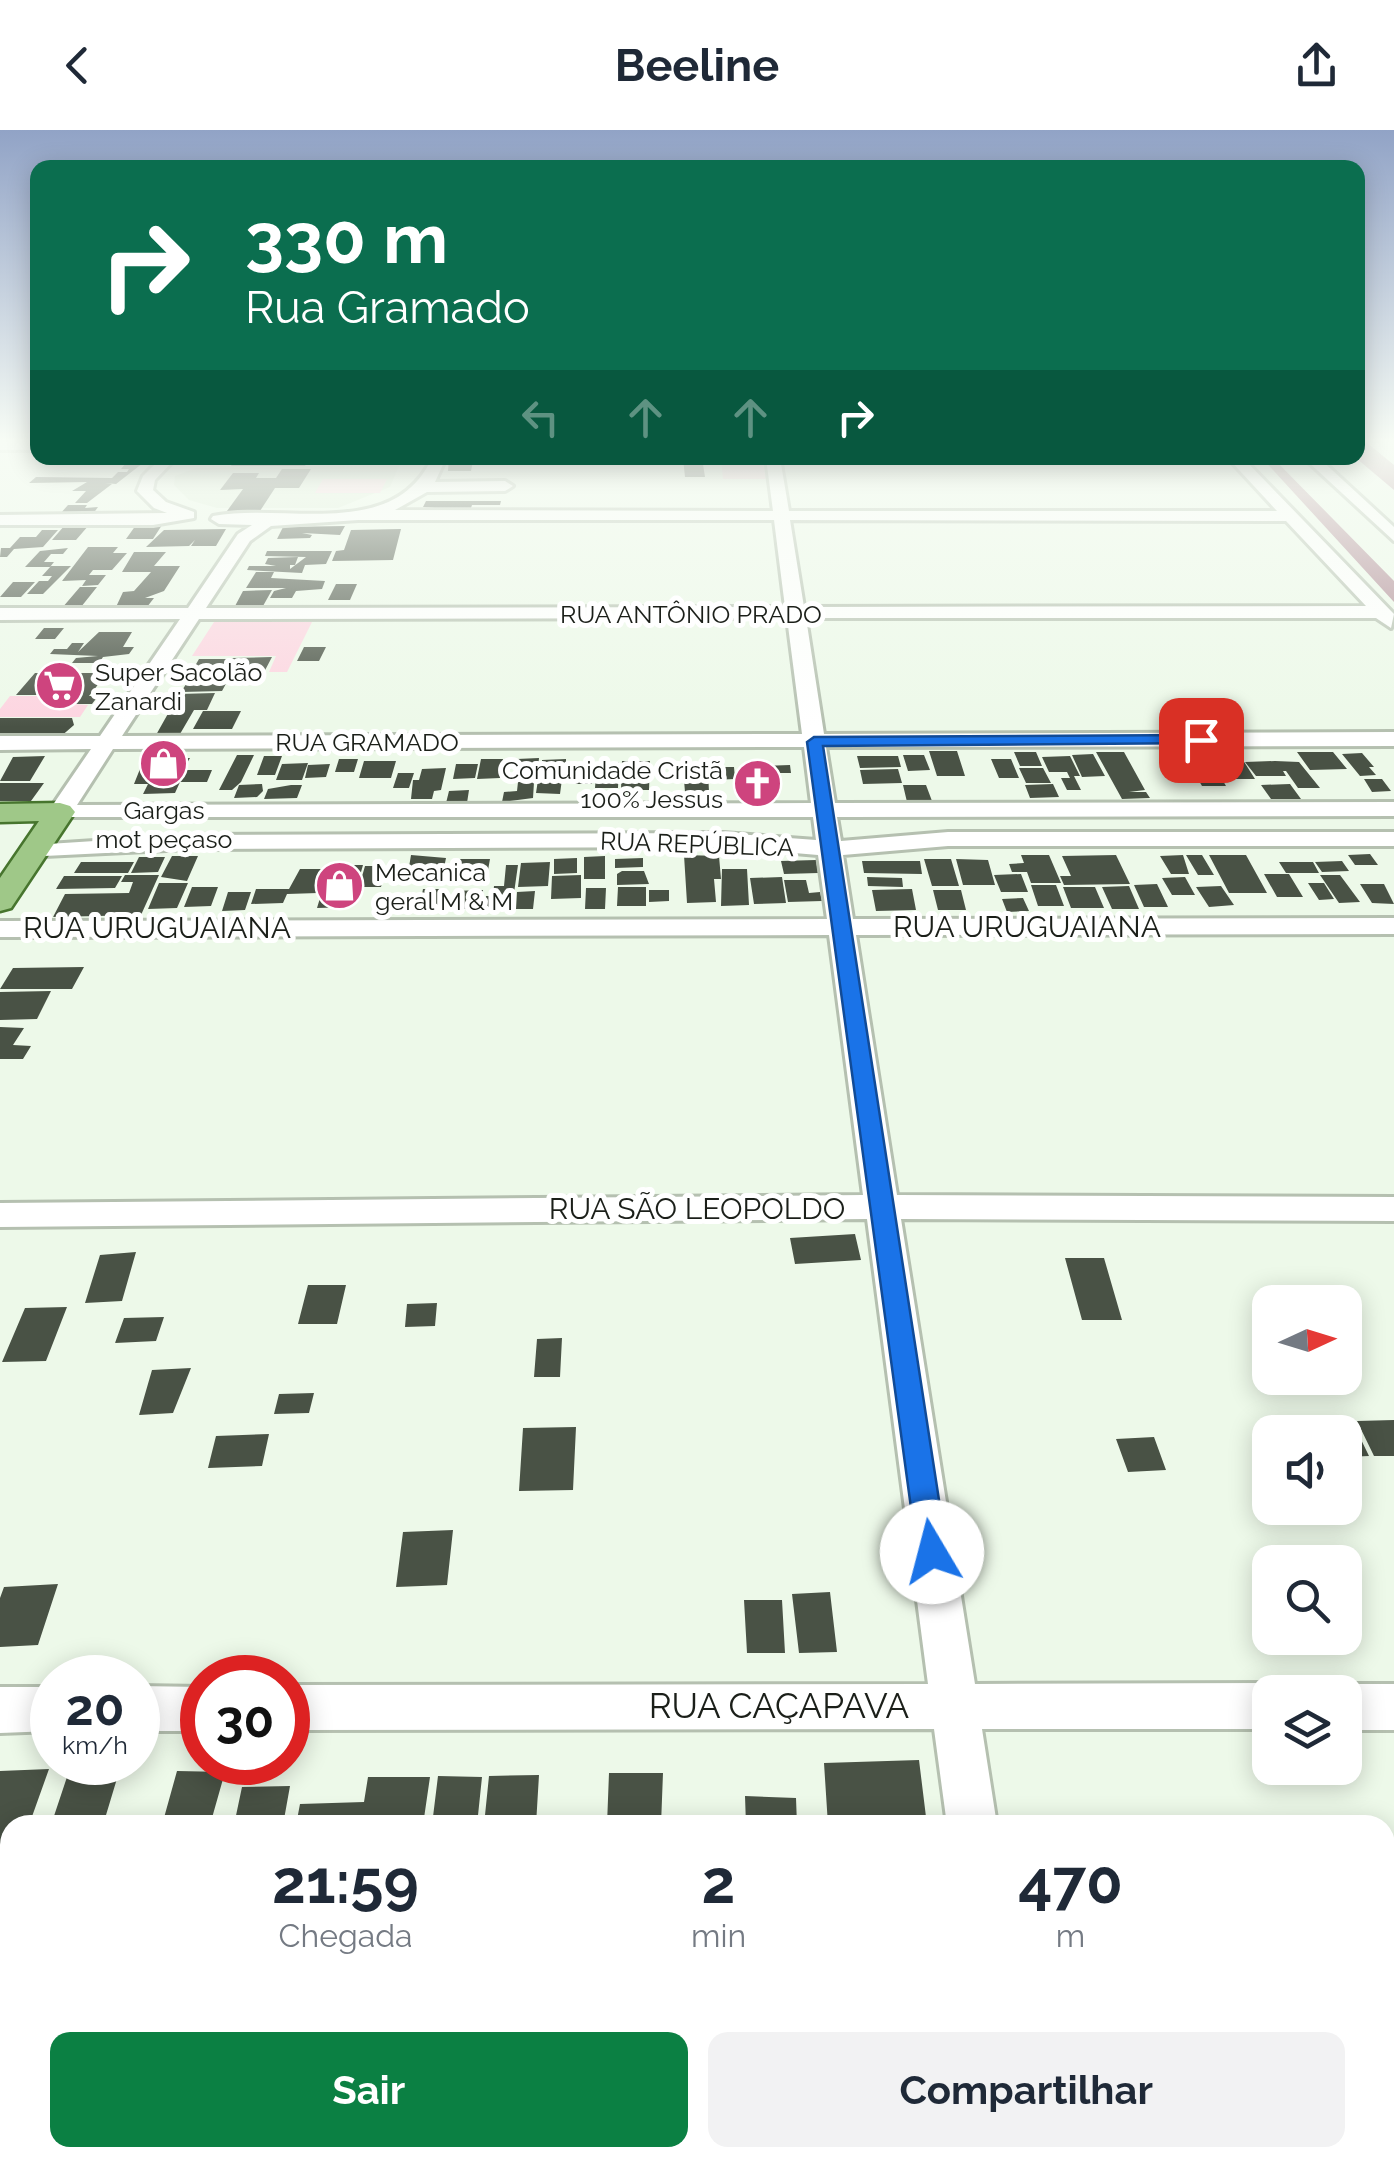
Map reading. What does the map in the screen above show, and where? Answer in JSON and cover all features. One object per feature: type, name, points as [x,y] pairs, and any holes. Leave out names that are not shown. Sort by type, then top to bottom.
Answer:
[{"type":"main road","name":"RUA REPÚBLICA","points":[[0,813],[60,812]]},
{"type":"main road","points":[[0,901],[60,812]]},
{"type":"main road","name":"RUA REPÚBLICA","points":[[0,849],[33,852]]},
{"type":"street","points":[[785,537],[970,1815]]},
{"type":"street","points":[[1310,537],[1388,618]]},
{"type":"street","points":[[60,812],[244,538]]},
{"type":"street","name":"RUA ANTÔNIO PRADO","points":[[0,614],[1388,618]]},
{"type":"street","name":"RUA GRAMADO","points":[[0,742],[1394,740]]},
{"type":"street","name":"RUA REPÚBLICA","points":[[60,812],[1394,809]]},
{"type":"street","points":[[1098,810],[1108,838]]},
{"type":"street","points":[[1158,810],[1173,838]]},
{"type":"street","name":"RUA REPÚBLICA","points":[[33,852],[187,842],[723,840],[830,849],[948,839],[1394,839]]},
{"type":"street","name":"RUA URUGUAIANA","points":[[0,928],[1394,926]]},
{"type":"street","name":"RUA SÃO LEOPOLDO","points":[[0,1215],[882,1207],[1394,1208]]},
{"type":"street","name":"RUA CAÇAPAVA","points":[[310,1708],[1252,1706]]},
{"type":"street","points":[[1362,1706],[1394,1707]]},
{"type":"street","points":[[0,1710],[30,1710]]},
{"type":"shaded area","points":[[1334,537],[1351,537],[1394,581],[1394,602]]},
{"type":"shaded area","points":[[214,622],[312,622],[287,672],[269,672],[276,656],[192,656]]},
{"type":"shaded area","points":[[10,696],[48,696],[45,702],[88,705],[80,717],[0,717],[0,709]]},
{"type":"building","points":[[20,537],[52,537],[43,547],[14,549],[7,557],[0,557],[1,548],[10,548]]},
{"type":"building","points":[[55,537],[79,537],[76,540],[52,540]]},
{"type":"building","points":[[157,537],[221,537],[216,546],[191,546],[195,540],[189,546],[146,547]]},
{"type":"building","points":[[349,537],[399,537],[393,560],[332,561],[336,551],[344,550]]},
{"type":"building","points":[[88,547],[118,547],[113,553],[127,553],[112,570],[93,570],[89,575],[106,575],[98,585],[82,586],[86,580],[62,581]]},
{"type":"building","points":[[68,548],[63,554],[51,554],[44,562],[54,562],[50,567],[25,567],[40,551]]},
{"type":"building","points":[[267,551],[332,551],[326,564],[305,565],[302,573],[247,570],[249,566],[276,566],[265,564],[268,558],[298,557],[290,569],[306,557],[265,556]]},
{"type":"building","points":[[134,552],[166,552],[154,566],[180,566],[164,591],[145,598],[154,598],[147,607],[116,607],[123,592],[134,591],[151,572],[122,572]]},
{"type":"building","points":[[51,566],[71,566],[43,594],[27,594],[39,581],[48,581],[52,576],[42,576]]},
{"type":"building","points":[[256,572],[274,572],[271,578],[325,581],[322,589],[296,591],[292,598],[270,598],[274,591],[286,588],[246,588]]},
{"type":"building","points":[[13,582],[35,582],[21,597],[0,597]]},
{"type":"building","points":[[336,584],[357,584],[350,600],[328,600]]},
{"type":"building","points":[[80,587],[97,587],[81,607],[62,608]]},
{"type":"building","points":[[272,590],[263,606],[234,608],[243,591]]},
{"type":"building","points":[[44,628],[64,628],[55,639],[35,639]]},
{"type":"building","points":[[99,632],[132,632],[123,647],[134,647],[129,654],[103,657],[99,663],[72,663],[76,658],[98,656],[50,654],[54,649],[67,649],[72,643],[84,643],[78,652]]},
{"type":"building","points":[[304,647],[326,647],[319,661],[297,661]]},
{"type":"building","points":[[272,657],[262,676],[247,676],[251,669],[226,669],[232,658]]},
{"type":"building","points":[[199,659],[229,659],[218,678],[188,678]]},
{"type":"building","name":"Super Sacolão Zanardi","points":[[35,673],[98,673],[95,677],[104,677],[89,696],[98,696],[92,704],[57,704],[59,701],[45,702],[50,695],[16,695]]},
{"type":"building","points":[[228,680],[222,691],[181,692],[188,681]]},
{"type":"building","points":[[215,693],[207,710],[194,710],[180,734],[156,735],[179,694]]},
{"type":"building","points":[[203,711],[241,711],[232,729],[193,729]]},
{"type":"building","points":[[0,718],[72,718],[74,725],[59,738],[0,739]]},
{"type":"building","points":[[929,751],[957,751],[965,776],[937,776]]},
{"type":"building","points":[[1014,752],[1036,752],[1042,766],[1020,766]]},
{"type":"building","points":[[1096,752],[1124,752],[1145,790],[1129,792],[1146,792],[1150,798],[1122,799]]},
{"type":"building","points":[[1297,752],[1333,752],[1347,769],[1310,770]]},
{"type":"building","points":[[1362,753],[1376,775],[1360,776],[1342,754]]},
{"type":"building","points":[[1093,754],[1105,776],[1082,777],[1072,755]]},
{"type":"building","points":[[237,755],[254,755],[241,782],[232,790],[219,790]]},
{"type":"building","points":[[903,755],[924,755],[930,770],[908,771]]},
{"type":"building","points":[[45,756],[30,781],[0,781],[13,757]]},
{"type":"building","points":[[264,756],[282,756],[275,775],[257,775]]},
{"type":"building","points":[[857,756],[898,756],[901,767],[860,768]]},
{"type":"building","points":[[1070,756],[1080,776],[1074,776],[1081,790],[1067,790],[1061,778],[1070,778],[1067,772],[1049,772],[1042,757]]},
{"type":"building","points":[[1241,757],[1255,779],[1227,779],[1214,758]]},
{"type":"building","points":[[190,758],[183,770],[212,770],[207,782],[180,782],[175,793],[143,794],[148,784],[134,784],[144,759]]},
{"type":"building","points":[[539,758],[537,778],[515,778],[517,759]]},
{"type":"building","points":[[339,759],[358,759],[354,772],[335,772]]},
{"type":"building","points":[[481,759],[503,759],[500,778],[477,779]]},
{"type":"building","points":[[566,759],[566,771],[542,770],[542,760]]},
{"type":"building","points":[[991,759],[1011,759],[1019,778],[999,778]]},
{"type":"building","points":[[364,761],[396,761],[391,778],[359,778]]},
{"type":"building","points":[[622,761],[650,761],[649,790],[621,790]]},
{"type":"building","points":[[597,762],[619,762],[618,788],[595,788]]},
{"type":"building","points":[[1245,762],[1299,762],[1320,788],[1298,788],[1286,771],[1286,776],[1256,776]]},
{"type":"building","points":[[308,763],[302,780],[276,780],[282,764]]},
{"type":"building","points":[[1163,763],[1182,763],[1190,776],[1171,776]]},
{"type":"building","points":[[330,764],[326,777],[305,778],[308,765]]},
{"type":"building","points":[[456,764],[478,764],[475,778],[453,779]]},
{"type":"building","name":"Comunidade Cristã 100% Jessus","points":[[790,765],[791,773],[773,773],[776,801],[759,805],[743,801],[739,767]]},
{"type":"building","points":[[575,767],[593,767],[592,784],[574,784]]},
{"type":"building","points":[[711,767],[734,767],[735,779],[713,780]]},
{"type":"building","points":[[1191,767],[1215,767],[1226,786],[1202,786]]},
{"type":"building","points":[[446,768],[441,790],[434,791],[432,799],[411,799],[413,780],[419,780],[422,769]]},
{"type":"building","points":[[1019,768],[1043,768],[1051,783],[1026,783]]},
{"type":"building","points":[[898,769],[902,783],[863,784],[860,770]]},
{"type":"building","points":[[708,771],[709,792],[685,792],[684,780],[674,780],[674,772]]},
{"type":"building","points":[[398,773],[414,773],[409,788],[393,788]]},
{"type":"building","points":[[562,779],[560,794],[536,793],[538,780]]},
{"type":"building","points":[[1364,779],[1382,779],[1391,791],[1372,792]]},
{"type":"building","points":[[518,782],[534,782],[533,798],[502,802],[504,792],[517,791]]},
{"type":"building","points":[[0,783],[44,783],[31,801],[0,801]]},
{"type":"building","points":[[262,784],[263,791],[257,797],[234,798],[239,785]]},
{"type":"building","points":[[1053,784],[1059,797],[1030,798],[1025,785]]},
{"type":"building","points":[[1290,784],[1301,799],[1271,799],[1261,785]]},
{"type":"building","points":[[302,785],[297,798],[264,799],[268,789]]},
{"type":"building","points":[[903,785],[926,785],[932,801],[907,802]]},
{"type":"building","points":[[469,790],[467,803],[446,803],[449,791]]},
{"type":"building","points":[[1370,854],[1378,865],[1355,865],[1348,855]]},
{"type":"building","points":[[411,855],[446,858],[443,873],[424,874],[426,866],[409,867]]},
{"type":"building","points":[[684,855],[719,856],[721,879],[714,879],[716,902],[687,903]]},
{"type":"building","points":[[1021,855],[1049,855],[1061,883],[1031,883],[1027,872],[1012,872],[1009,864],[1024,863]]},
{"type":"building","points":[[1116,855],[1130,884],[1064,885],[1060,876],[1071,876],[1062,856]]},
{"type":"building","points":[[1183,855],[1189,874],[1171,874],[1160,856]]},
{"type":"building","points":[[1186,855],[1202,855],[1214,875],[1198,875]]},
{"type":"building","points":[[1209,855],[1246,855],[1267,893],[1229,893]]},
{"type":"building","points":[[172,856],[198,856],[187,881],[161,877]]},
{"type":"building","points":[[605,856],[605,879],[584,879],[584,857]]},
{"type":"building","points":[[139,857],[165,857],[158,872],[131,873]]},
{"type":"building","points":[[577,858],[577,873],[554,874],[554,859]]},
{"type":"building","points":[[643,858],[643,867],[615,868],[615,859]]},
{"type":"building","points":[[460,859],[490,859],[487,876],[456,877]]},
{"type":"building","points":[[924,859],[951,859],[959,886],[932,886]]},
{"type":"building","points":[[956,859],[988,860],[995,885],[963,885]]},
{"type":"building","points":[[816,860],[818,873],[784,874],[781,861]]},
{"type":"building","points":[[862,861],[920,861],[922,874],[864,873]]},
{"type":"building","points":[[1342,861],[1349,871],[1322,872],[1315,862]]},
{"type":"building","points":[[81,862],[134,862],[128,873],[74,873]]},
{"type":"building","points":[[550,862],[548,886],[518,887],[521,863]]},
{"type":"building","points":[[1279,862],[1313,862],[1319,873],[1286,873]]},
{"type":"building","name":"Mecanica geral M & M","points":[[330,865],[363,865],[351,907],[317,908]]},
{"type":"building","points":[[506,865],[518,865],[512,907],[485,908],[486,896],[493,896],[494,886],[504,886]]},
{"type":"building","points":[[365,866],[386,866],[381,887],[359,887]]},
{"type":"building","points":[[300,869],[325,869],[318,893],[287,894],[283,903],[251,904],[256,889],[289,889]]},
{"type":"building","points":[[722,869],[747,869],[749,905],[721,906]]},
{"type":"building","points":[[644,871],[649,884],[617,885],[617,874]]},
{"type":"building","points":[[1021,874],[1028,892],[1001,892],[994,875]]},
{"type":"building","points":[[1264,874],[1289,874],[1303,897],[1277,897]]},
{"type":"building","points":[[125,875],[159,875],[141,915],[53,917],[65,894],[129,893],[133,882],[121,882]]},
{"type":"building","points":[[581,875],[581,898],[551,899],[552,876]]},
{"type":"building","points":[[1320,875],[1340,875],[1360,902],[1339,903]]},
{"type":"building","points":[[64,876],[122,876],[115,888],[56,889]]},
{"type":"building","points":[[782,877],[786,903],[754,904],[750,878]]},
{"type":"building","points":[[867,877],[902,878],[903,887],[868,886]]},
{"type":"building","points":[[1185,877],[1195,895],[1172,895],[1162,878]]},
{"type":"building","points":[[784,880],[806,880],[809,893],[820,892],[822,901],[788,902]]},
{"type":"building","points":[[159,883],[188,883],[177,908],[148,909]]},
{"type":"building","points":[[1308,883],[1324,883],[1334,899],[1319,900]]},
{"type":"building","points":[[1157,884],[1168,907],[1144,907],[1134,885]]},
{"type":"building","points":[[1360,884],[1384,884],[1394,904],[1372,903]]},
{"type":"building","points":[[1031,885],[1056,885],[1064,906],[1038,906]]},
{"type":"building","points":[[1129,886],[1139,909],[1112,909],[1102,887]]},
{"type":"building","points":[[1221,886],[1234,905],[1209,907],[1196,887]]},
{"type":"building","points":[[192,887],[218,887],[211,906],[184,907]]},
{"type":"building","points":[[618,887],[646,887],[646,906],[617,906]]},
{"type":"building","points":[[1063,887],[1095,887],[1104,908],[1071,908]]},
{"type":"building","points":[[586,888],[606,888],[605,909],[585,909]]},
{"type":"building","points":[[423,889],[446,889],[442,911],[419,911]]},
{"type":"building","points":[[912,889],[916,910],[876,911],[872,890]]},
{"type":"building","points":[[483,890],[480,909],[450,909],[454,891]]},
{"type":"building","points":[[649,890],[669,890],[669,901],[649,902]]},
{"type":"building","points":[[933,890],[961,890],[966,910],[938,910]]},
{"type":"building","points":[[535,891],[533,909],[516,909],[517,892]]},
{"type":"building","points":[[228,892],[251,892],[245,910],[222,911]]},
{"type":"building","points":[[1023,898],[1029,911],[1007,912],[1002,899]]},
{"type":"building","points":[[84,967],[72,989],[0,989],[13,968]]},
{"type":"building","points":[[51,991],[37,1019],[0,1020],[0,992]]},
{"type":"building","points":[[0,1027],[24,1028],[13,1045],[31,1046],[23,1059],[0,1059]]},
{"type":"building","points":[[855,1234],[861,1260],[795,1264],[790,1238]]},
{"type":"building","points":[[136,1252],[122,1301],[85,1303],[100,1255]]},
{"type":"building","points":[[1065,1258],[1104,1258],[1122,1320],[1082,1320]]},
{"type":"building","points":[[308,1285],[346,1285],[337,1324],[298,1324]]},
{"type":"building","points":[[437,1303],[435,1326],[405,1327],[407,1304]]},
{"type":"building","points":[[67,1307],[46,1361],[2,1362],[25,1308]]},
{"type":"building","points":[[164,1317],[156,1341],[115,1343],[124,1318]]},
{"type":"building","points":[[562,1338],[560,1377],[534,1377],[537,1339]]},
{"type":"building","points":[[191,1368],[173,1413],[139,1415],[152,1370]]},
{"type":"building","points":[[314,1393],[309,1413],[274,1414],[279,1394]]},
{"type":"building","points":[[1394,1420],[1394,1456],[1374,1456],[1362,1431],[1362,1421]]},
{"type":"building","points":[[576,1427],[573,1490],[519,1491],[523,1428]]},
{"type":"building","points":[[269,1434],[262,1466],[208,1468],[216,1436]]},
{"type":"building","points":[[1154,1437],[1166,1470],[1128,1472],[1116,1439]]},
{"type":"building","points":[[453,1530],[447,1585],[396,1587],[403,1532]]},
{"type":"building","points":[[58,1584],[38,1645],[0,1647],[0,1598],[4,1587]]},
{"type":"building","points":[[830,1592],[837,1652],[799,1653],[792,1594]]},
{"type":"building","points":[[744,1600],[782,1600],[785,1653],[747,1653]]},
{"type":"building","points":[[919,1760],[926,1815],[827,1815],[824,1763]]},
{"type":"building","points":[[30,1770],[30,1785],[43,1785],[33,1815],[0,1815],[0,1771]]},
{"type":"building","points":[[177,1771],[180,1785],[221,1785],[213,1815],[165,1815]]},
{"type":"building","points":[[609,1773],[663,1773],[661,1815],[607,1815]]},
{"type":"building","points":[[539,1775],[537,1815],[485,1815],[489,1776]]},
{"type":"building","points":[[438,1776],[482,1777],[478,1815],[433,1815]]},
{"type":"building","points":[[368,1777],[430,1777],[424,1815],[298,1815],[300,1804],[364,1802]]},
{"type":"building","points":[[64,1785],[115,1785],[106,1815],[54,1815]]},
{"type":"building","points":[[290,1786],[285,1815],[236,1815],[242,1787]]},
{"type":"building","points":[[745,1796],[796,1798],[797,1815],[746,1815]]},
{"type":"place","name":"Super Sacolão Zanardi","points":[[60,686]]},
{"type":"place","name":"Gargas mot peçaso","points":[[164,764]]},
{"type":"place","name":"Comunidade Cristã 100% Jessus","points":[[758,784]]},
{"type":"place","name":"Mecanica geral M & M","points":[[340,886]]},
{"type":"route","points":[[932,1552],[814,742],[1201,740]]}]
